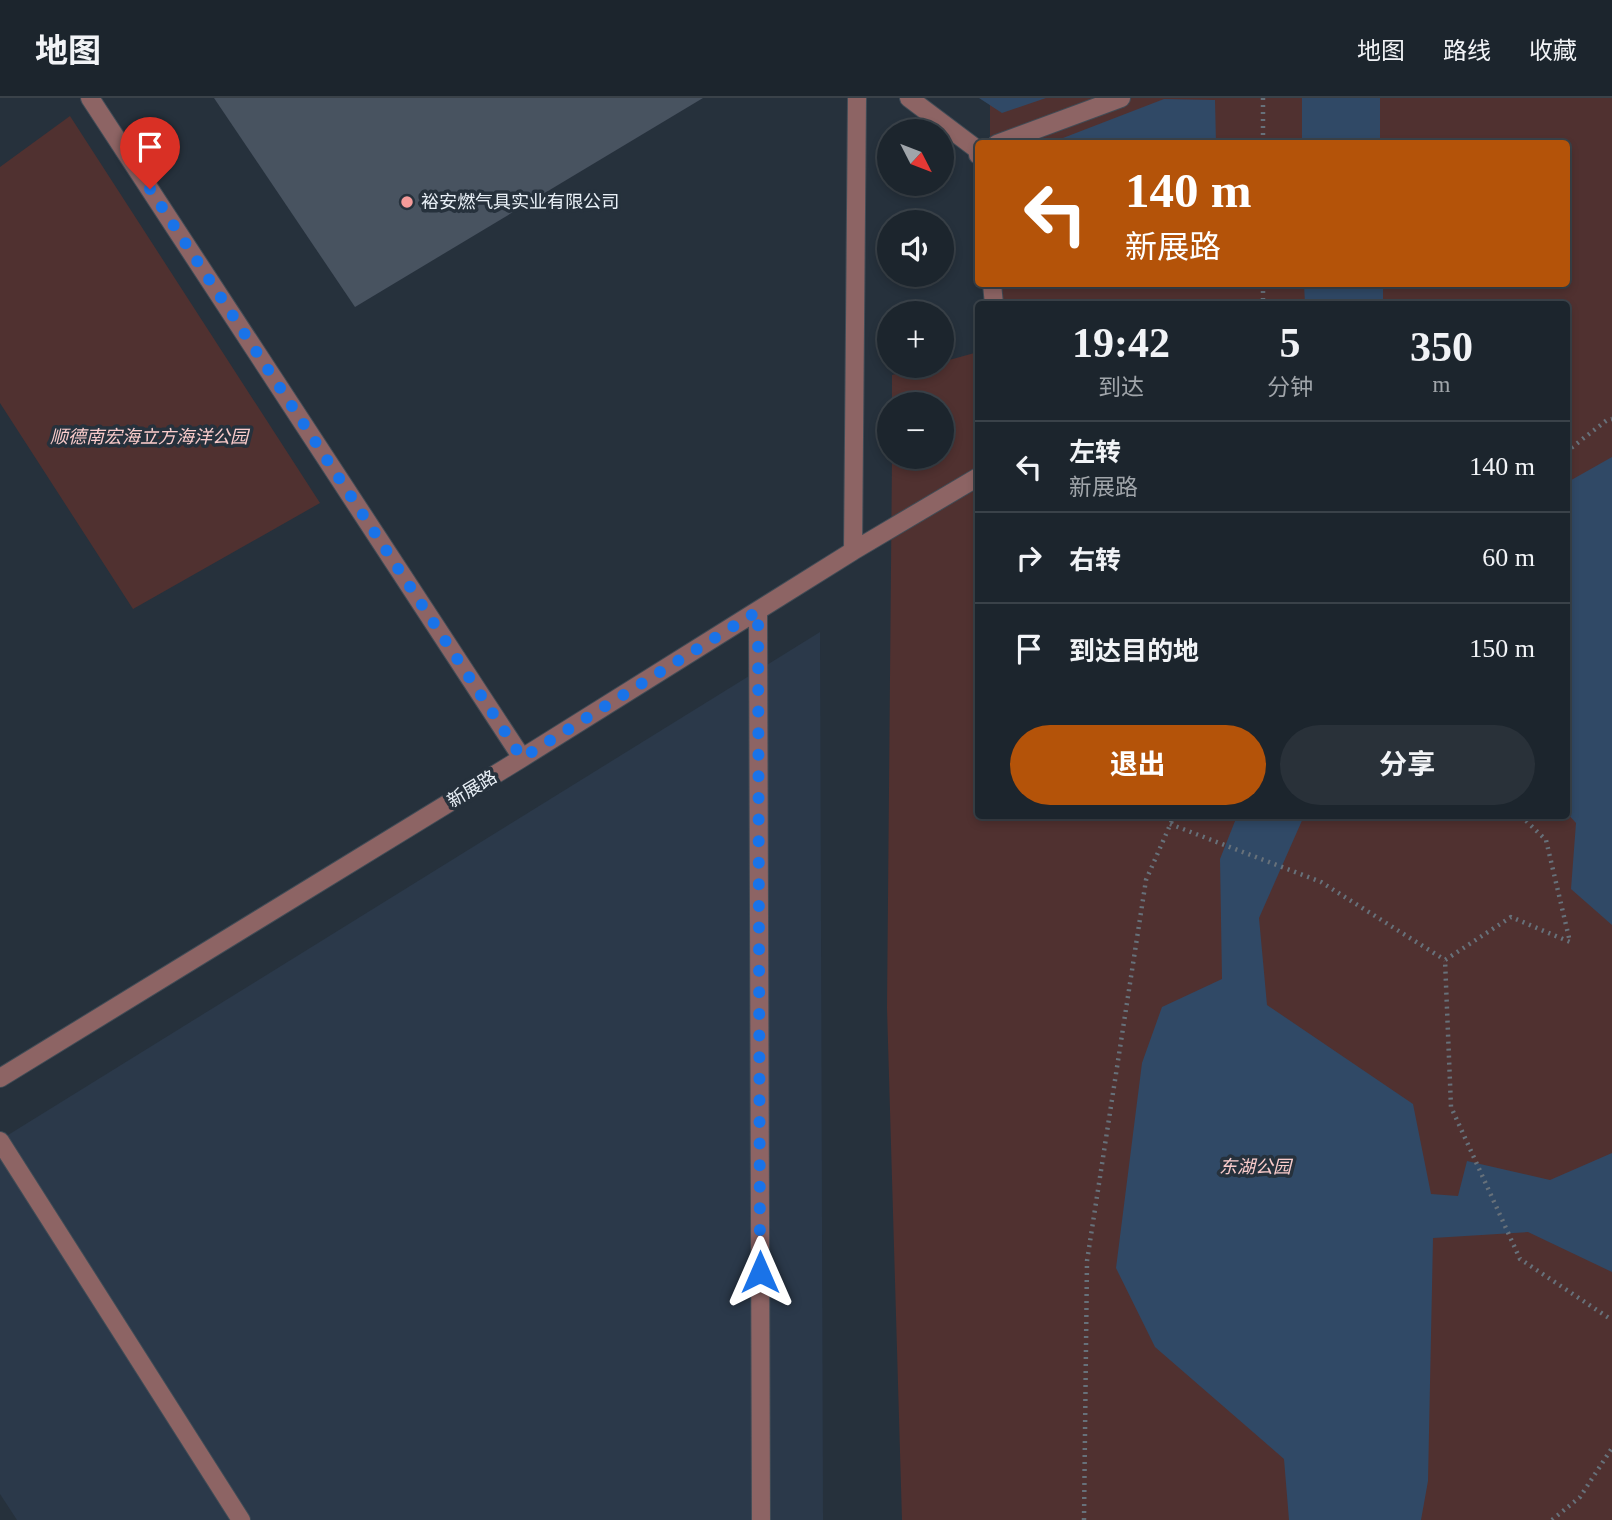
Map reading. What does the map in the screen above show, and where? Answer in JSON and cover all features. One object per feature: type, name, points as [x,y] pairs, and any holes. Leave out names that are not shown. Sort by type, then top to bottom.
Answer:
[{"type":"street","points":[[90,98],[522,758]]},
{"type":"street","points":[[853,551],[858,98]]},
{"type":"street","points":[[909,98],[975,150]]},
{"type":"street","points":[[1007,140],[1121,98]]},
{"type":"street","name":"新展路","points":[[0,1078],[522,758],[853,551],[975,479]]},
{"type":"street","points":[[758,611],[761,1520]]},
{"type":"street","points":[[0,1141],[241,1520]]},
{"type":"path","points":[[1263,98],[1263,140]]},
{"type":"path","points":[[1570,449],[1612,419]]},
{"type":"path","points":[[1084,1520],[1087,1261],[1146,880],[1172,819]]},
{"type":"path","points":[[1446,960],[1511,916],[1570,943],[1545,840],[1524,819]]},
{"type":"path","points":[[1170,824],[1321,882],[1446,960]]},
{"type":"path","points":[[1446,960],[1451,1107],[1520,1259],[1612,1320]]},
{"type":"path","points":[[1552,1520],[1580,1497],[1612,1448]]},
{"type":"shaded area","points":[[979,98],[1046,98],[1002,113]]},
{"type":"shaded area","points":[[1302,98],[1380,98],[1380,140],[1302,140]]},
{"type":"shaded area","points":[[1164,99],[1215,100],[1216,140],[1058,140]]},
{"type":"shaded area","points":[[1304,287],[1383,287],[1383,301],[1305,301]]},
{"type":"shaded area","points":[[1612,457],[1612,925],[1571,889],[1576,823],[1570,816],[1570,481]]},
{"type":"shaded area","points":[[820,632],[823,1520],[17,1520],[0,1494],[0,1140]]},
{"type":"shaded area","points":[[1236,819],[1303,819],[1259,918],[1267,1005],[1413,1104],[1431,1194],[1458,1196],[1467,1161],[1550,1180],[1612,1153],[1612,1272],[1528,1232],[1433,1238],[1428,1481],[1421,1520],[1289,1520],[1284,1459],[1155,1347],[1116,1268],[1142,1063],[1162,1007],[1222,979],[1220,859]]},
{"type":"green space","name":"东湖公园","points":[[990,98],[1612,98],[1612,1520],[902,1520],[887,1008],[892,469],[954,469],[954,392],[892,392],[892,378],[954,378],[954,359],[975,353],[975,819],[1570,819],[1570,301],[993,301],[993,287],[1570,287],[1570,140],[990,140]]},
{"type":"green space","name":"顺德南宏海立方海洋公园","points":[[70,116],[320,503],[133,609],[0,403],[0,167]]},
{"type":"building","name":"裕安燃气具实业有限公司","points":[[214,98],[703,98],[355,307]]},
{"type":"place","name":"裕安燃气具实业有限公司","points":[[407,202]]},
{"type":"route","points":[[150,189],[522,758],[758,611],[760,1272]]}]
